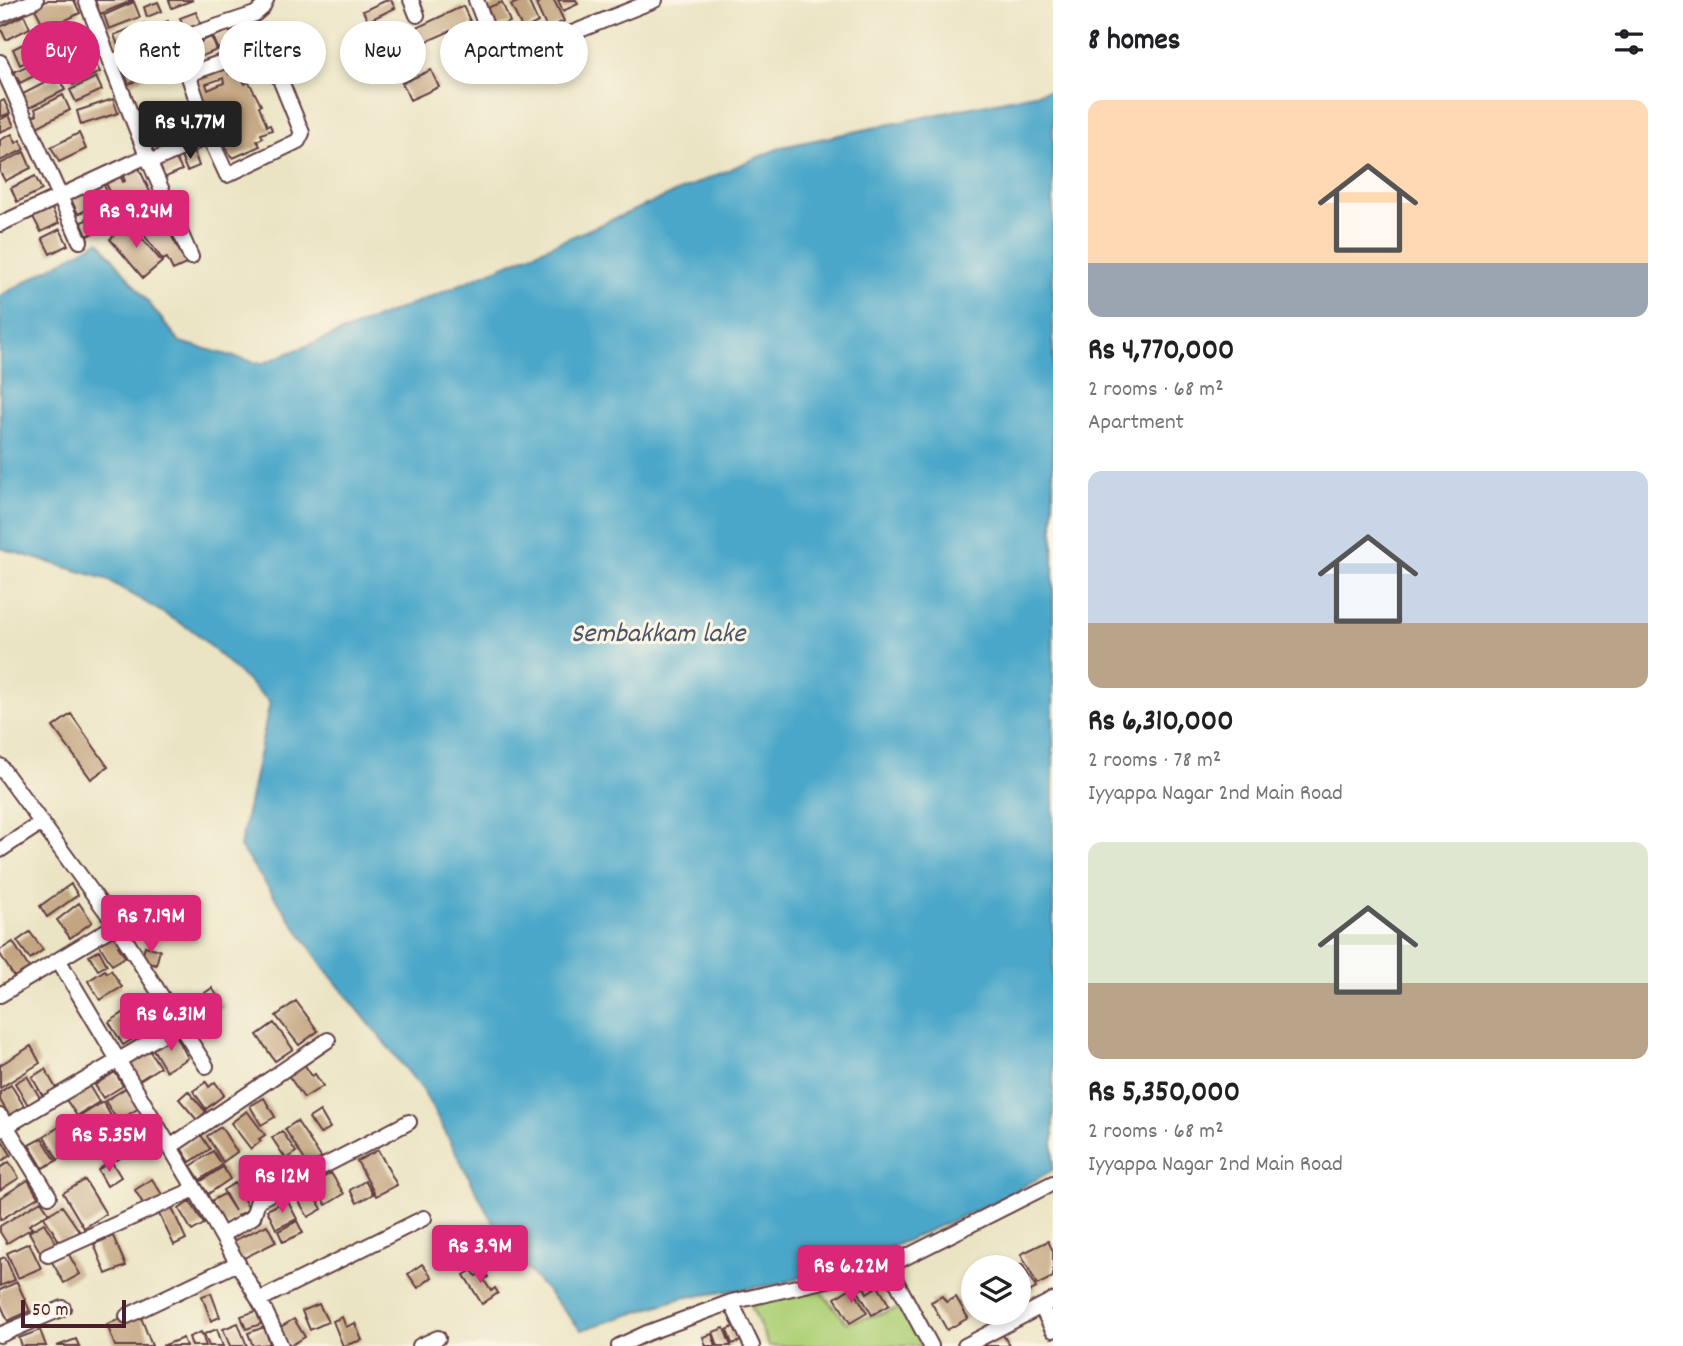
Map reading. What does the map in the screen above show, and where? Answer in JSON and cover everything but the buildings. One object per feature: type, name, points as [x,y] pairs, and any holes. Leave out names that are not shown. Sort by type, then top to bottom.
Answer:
[{"type":"street","points":[[0,15],[36,0]]},
{"type":"street","points":[[86,0],[148,159],[191,257]]},
{"type":"street","points":[[110,62],[255,14],[266,0]]},
{"type":"street","points":[[411,0],[416,15]]},
{"type":"street","points":[[475,0],[500,62],[655,0]]},
{"type":"street","points":[[266,48],[302,133],[301,137],[298,141],[227,175],[209,136],[189,77],[194,72],[266,48]]},
{"type":"street","points":[[0,62],[5,88],[80,241]]},
{"type":"street","points":[[0,224],[60,196],[209,136]]},
{"type":"street","points":[[0,766],[116,925],[206,1066]]},
{"type":"street","points":[[0,850],[40,823]]},
{"type":"street","points":[[0,995],[116,925]]},
{"type":"street","points":[[59,961],[238,1263],[281,1346]]},
{"type":"street","points":[[49,1196],[2,1124],[119,1061],[180,1024]]},
{"type":"street","points":[[170,1147],[328,1040]]},
{"type":"street","points":[[222,1236],[253,1217],[258,1200],[409,1122]]},
{"type":"street","points":[[619,1346],[647,1332],[730,1302],[888,1266],[1053,1183]]},
{"type":"street","points":[[48,1255],[195,1189]]},
{"type":"street","points":[[259,1300],[425,1219]]},
{"type":"street","points":[[127,1316],[238,1263]]},
{"type":"street","points":[[888,1266],[931,1346]]},
{"type":"street","points":[[730,1302],[752,1346]]},
{"type":"street","points":[[965,1346],[1047,1303],[1053,1329]]},
{"type":"street","points":[[0,1335],[63,1308]]},
{"type":"street","points":[[420,1346],[438,1338]]},
{"type":"green space","points":[[817,1287],[847,1323],[909,1306],[931,1346],[769,1346],[751,1306]]},
{"type":"water","name":"Sembakkam lake","points":[[1053,90],[1053,1170],[999,1200],[871,1256],[779,1284],[682,1298],[581,1330],[502,1240],[423,1090],[325,969],[240,847],[270,702],[195,632],[106,579],[0,548],[0,296],[99,241],[180,342],[261,364],[440,293],[782,147]]}]
